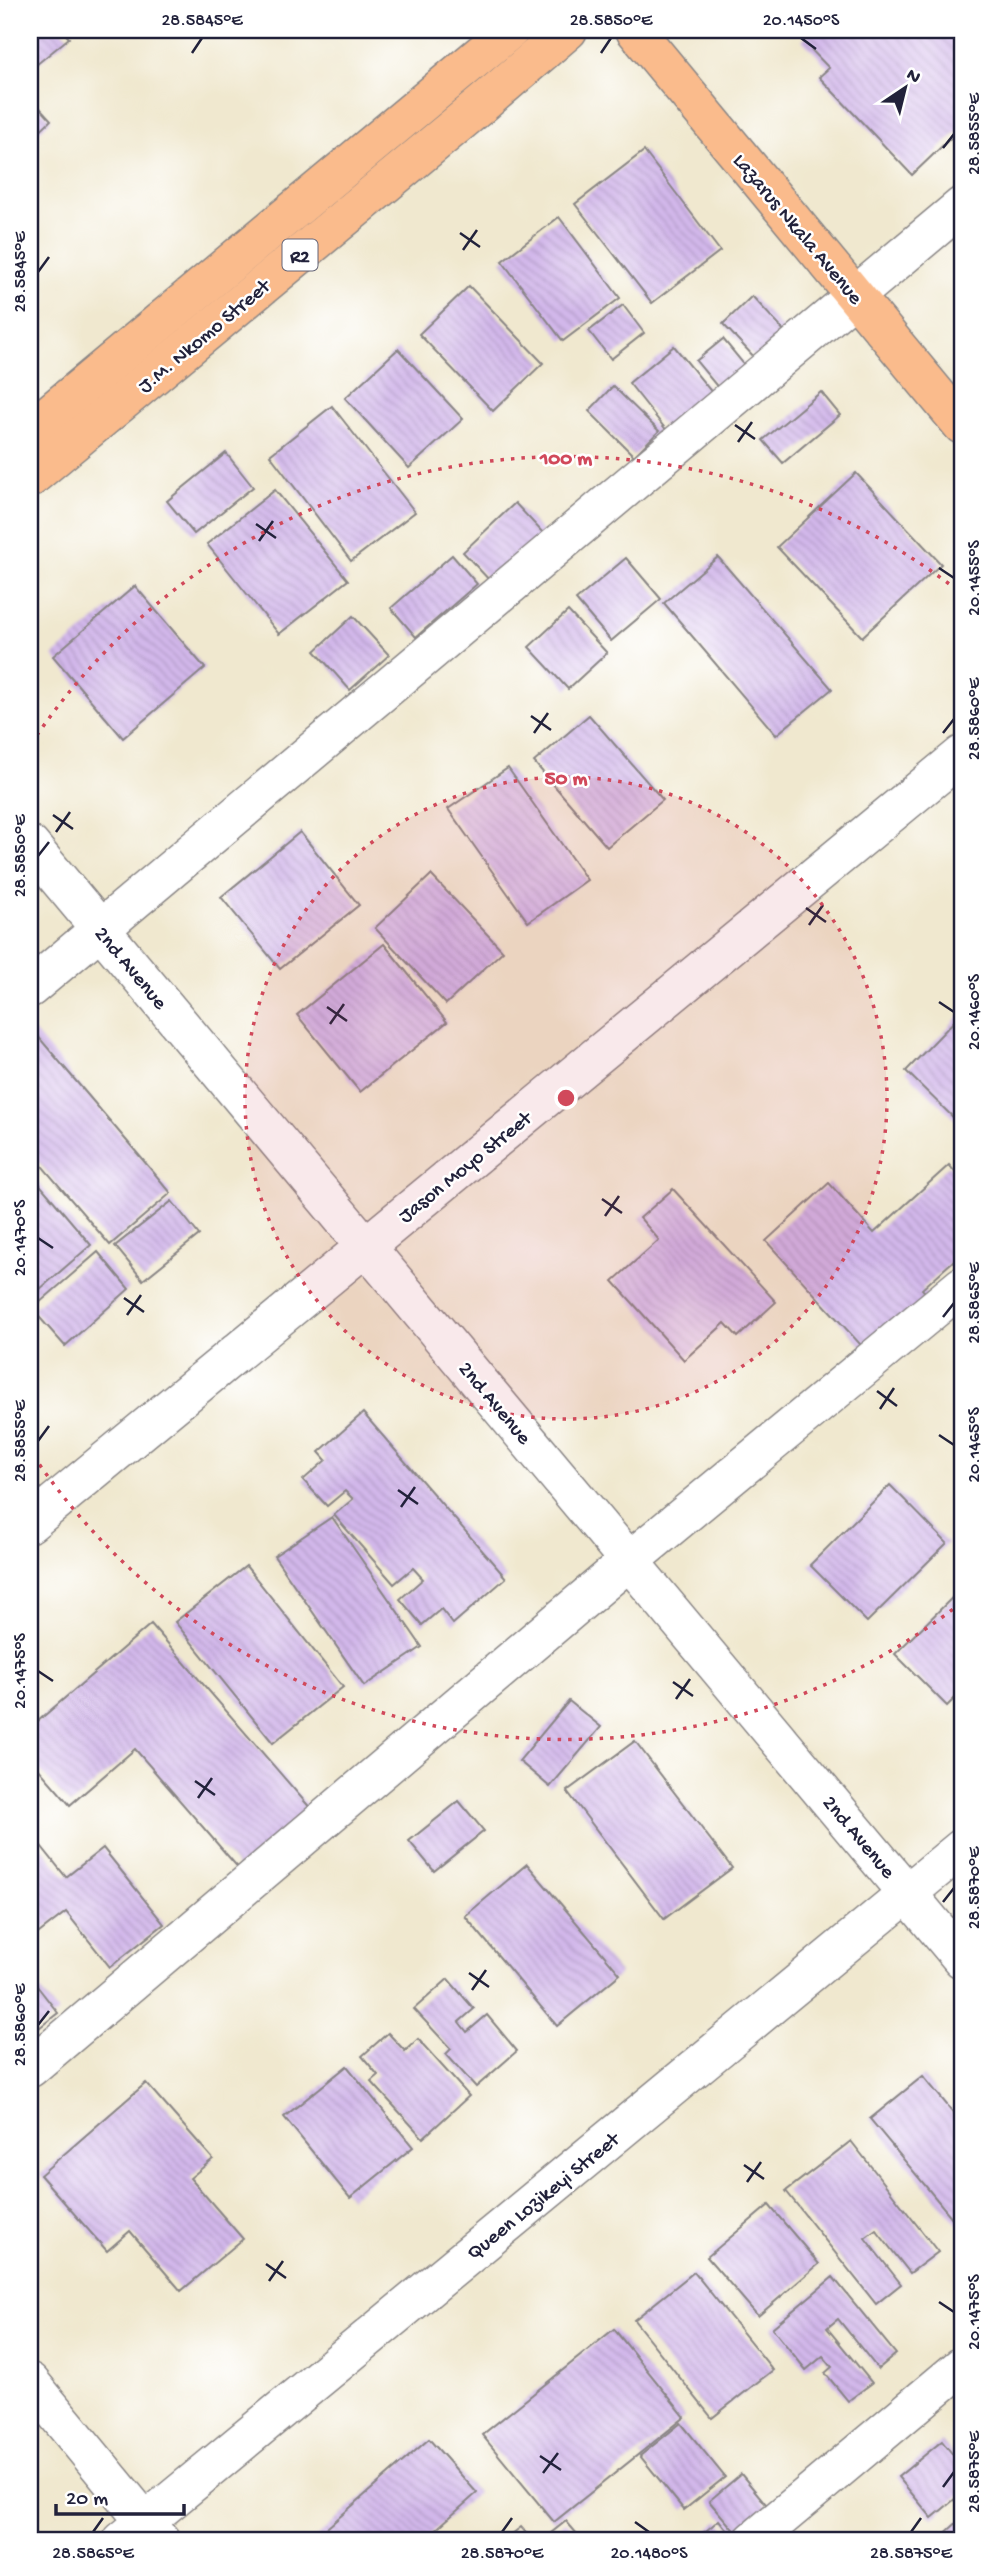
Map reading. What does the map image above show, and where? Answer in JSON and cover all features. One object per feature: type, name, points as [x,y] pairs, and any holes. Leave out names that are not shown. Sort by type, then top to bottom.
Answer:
[{"type":"highway","name":"J.M. Nkomo Street","points":[[30,430],[510,30]]},
{"type":"highway","name":"J.M. Nkomo Street","points":[[30,478],[568,30]]},
{"type":"highway","name":"Lazarus Nkala Avenue","points":[[635,30],[962,425]]},
{"type":"street","points":[[30,988],[962,206]]},
{"type":"street","name":"Jason Moyo Street","points":[[30,1523],[962,755]]},
{"type":"street","name":"2nd Avenue","points":[[30,845],[962,1959]]},
{"type":"street","points":[[30,2067],[629,1560],[962,1286]]},
{"type":"street","name":"Queen Lozikeyi Street","points":[[143,2535],[962,1848]]},
{"type":"street","points":[[753,2541],[962,2366]]},
{"type":"street","points":[[30,2382],[143,2535]]},
{"type":"building","points":[[30,30],[62,30],[69,38],[30,70]]},
{"type":"building","points":[[813,30],[962,30],[962,127],[912,175],[819,77],[829,68],[802,40]]},
{"type":"building","points":[[30,97],[51,120],[30,140]]},
{"type":"building","points":[[644,151],[720,251],[652,303],[575,204]]},
{"type":"building","points":[[559,217],[620,298],[563,341],[502,261]]},
{"type":"building","points":[[469,286],[543,363],[493,411],[419,334]]},
{"type":"building","points":[[752,296],[787,334],[758,361],[723,324]]},
{"type":"building","points":[[623,305],[644,333],[611,359],[589,331]]},
{"type":"building","points":[[723,339],[747,368],[720,390],[696,361]]},
{"type":"building","points":[[674,346],[714,395],[668,432],[629,383]]},
{"type":"building","points":[[398,349],[463,419],[409,468],[345,398]]},
{"type":"building","points":[[613,386],[659,431],[634,456],[589,411]]},
{"type":"building","points":[[821,392],[840,415],[783,463],[763,440]]},
{"type":"building","points":[[332,406],[415,512],[351,561],[270,455]]},
{"type":"building","points":[[226,453],[253,487],[194,534],[167,501]]},
{"type":"building","points":[[856,473],[941,564],[862,637],[777,547]]},
{"type":"building","points":[[275,490],[348,580],[279,634],[207,544]]},
{"type":"building","points":[[515,503],[544,534],[492,583],[463,552]]},
{"type":"building","points":[[452,555],[477,584],[416,637],[391,608]]},
{"type":"building","points":[[718,557],[832,689],[776,735],[664,603]]},
{"type":"building","points":[[626,558],[661,599],[611,641],[576,600]]},
{"type":"building","points":[[135,586],[205,668],[123,738],[53,656]]},
{"type":"building","points":[[568,611],[607,653],[568,689],[529,647]]},
{"type":"building","points":[[353,616],[389,655],[350,690],[315,651]]},
{"type":"building","points":[[589,715],[663,800],[607,847],[534,762]]},
{"type":"building","points":[[508,768],[587,880],[528,922],[448,809]]},
{"type":"building","points":[[300,832],[359,905],[280,969],[221,897]]},
{"type":"building","points":[[431,875],[503,951],[446,1004],[375,928]]},
{"type":"building","points":[[384,944],[447,1022],[360,1092],[297,1015]]},
{"type":"building","points":[[962,1013],[962,1126],[906,1071]]},
{"type":"building","points":[[30,1027],[171,1193],[110,1245],[30,1152]]},
{"type":"building","points":[[949,1165],[962,1180],[962,1253],[922,1289],[932,1300],[871,1356],[766,1241],[829,1183],[874,1233]]},
{"type":"building","points":[[30,1173],[91,1245],[33,1295],[30,1291]]},
{"type":"building","points":[[673,1189],[776,1302],[738,1337],[725,1323],[684,1360],[613,1281],[659,1240],[640,1218]]},
{"type":"building","points":[[172,1201],[199,1235],[143,1280],[115,1246]]},
{"type":"building","points":[[98,1252],[129,1289],[65,1346],[32,1309]]},
{"type":"building","points":[[363,1413],[506,1578],[453,1624],[441,1609],[422,1625],[400,1599],[423,1579],[413,1568],[394,1584],[334,1515],[353,1499],[345,1491],[327,1506],[303,1480],[326,1460],[319,1452]]},
{"type":"building","points":[[890,1485],[947,1543],[867,1622],[810,1565]]},
{"type":"building","points":[[332,1517],[422,1647],[364,1686],[274,1556]]},
{"type":"building","points":[[246,1566],[343,1687],[273,1743],[175,1622]]},
{"type":"building","points":[[962,1588],[962,1691],[947,1706],[895,1654]]},
{"type":"building","points":[[151,1624],[312,1810],[241,1871],[135,1749],[70,1805],[30,1759],[30,1728]]},
{"type":"building","points":[[569,1701],[601,1727],[550,1787],[519,1761]]},
{"type":"building","points":[[635,1741],[732,1868],[664,1919],[567,1791]]},
{"type":"building","points":[[459,1801],[484,1831],[434,1871],[409,1841]]},
{"type":"building","points":[[30,1832],[66,1877],[103,1848],[164,1924],[110,1967],[66,1912],[30,1940]]},
{"type":"building","points":[[527,1864],[620,1974],[557,2026],[465,1916]]},
{"type":"building","points":[[30,1977],[58,2013],[30,2035]]},
{"type":"building","points":[[448,1979],[474,2009],[459,2022],[467,2032],[487,2015],[517,2051],[476,2087],[446,2054],[451,2049],[414,2009]]},
{"type":"building","points":[[388,2033],[405,2051],[418,2039],[469,2096],[423,2138],[371,2081],[378,2075],[362,2056]]},
{"type":"building","points":[[347,2066],[413,2147],[350,2198],[284,2117]]},
{"type":"building","points":[[923,2076],[962,2123],[962,2230],[870,2119]]},
{"type":"building","points":[[146,2083],[213,2159],[190,2178],[243,2239],[181,2291],[130,2231],[107,2251],[40,2175]]},
{"type":"building","points":[[851,2141],[938,2252],[910,2273],[876,2230],[865,2238],[901,2284],[876,2304],[786,2191]]},
{"type":"building","points":[[769,2205],[819,2264],[758,2316],[707,2257]]},
{"type":"building","points":[[694,2272],[773,2370],[712,2418],[634,2320]]},
{"type":"building","points":[[833,2277],[896,2354],[878,2369],[838,2319],[827,2328],[872,2383],[848,2401],[825,2373],[832,2367],[823,2356],[806,2370],[772,2328]]},
{"type":"building","points":[[614,2329],[685,2417],[554,2522],[482,2435]]},
{"type":"building","points":[[681,2423],[725,2477],[684,2510],[640,2456]]},
{"type":"building","points":[[429,2439],[477,2493],[423,2541],[312,2541]]},
{"type":"building","points":[[942,2441],[962,2466],[962,2493],[932,2518],[898,2477]]},
{"type":"building","points":[[741,2474],[775,2515],[743,2541],[709,2501]]},
{"type":"building","points":[[962,2518],[962,2541],[946,2541],[942,2536]]},
{"type":"building","points":[[719,2520],[736,2541],[694,2541]]},
{"type":"building","points":[[566,2521],[583,2541],[541,2541]]},
{"type":"building","points":[[521,2527],[533,2541],[503,2541]]}]
